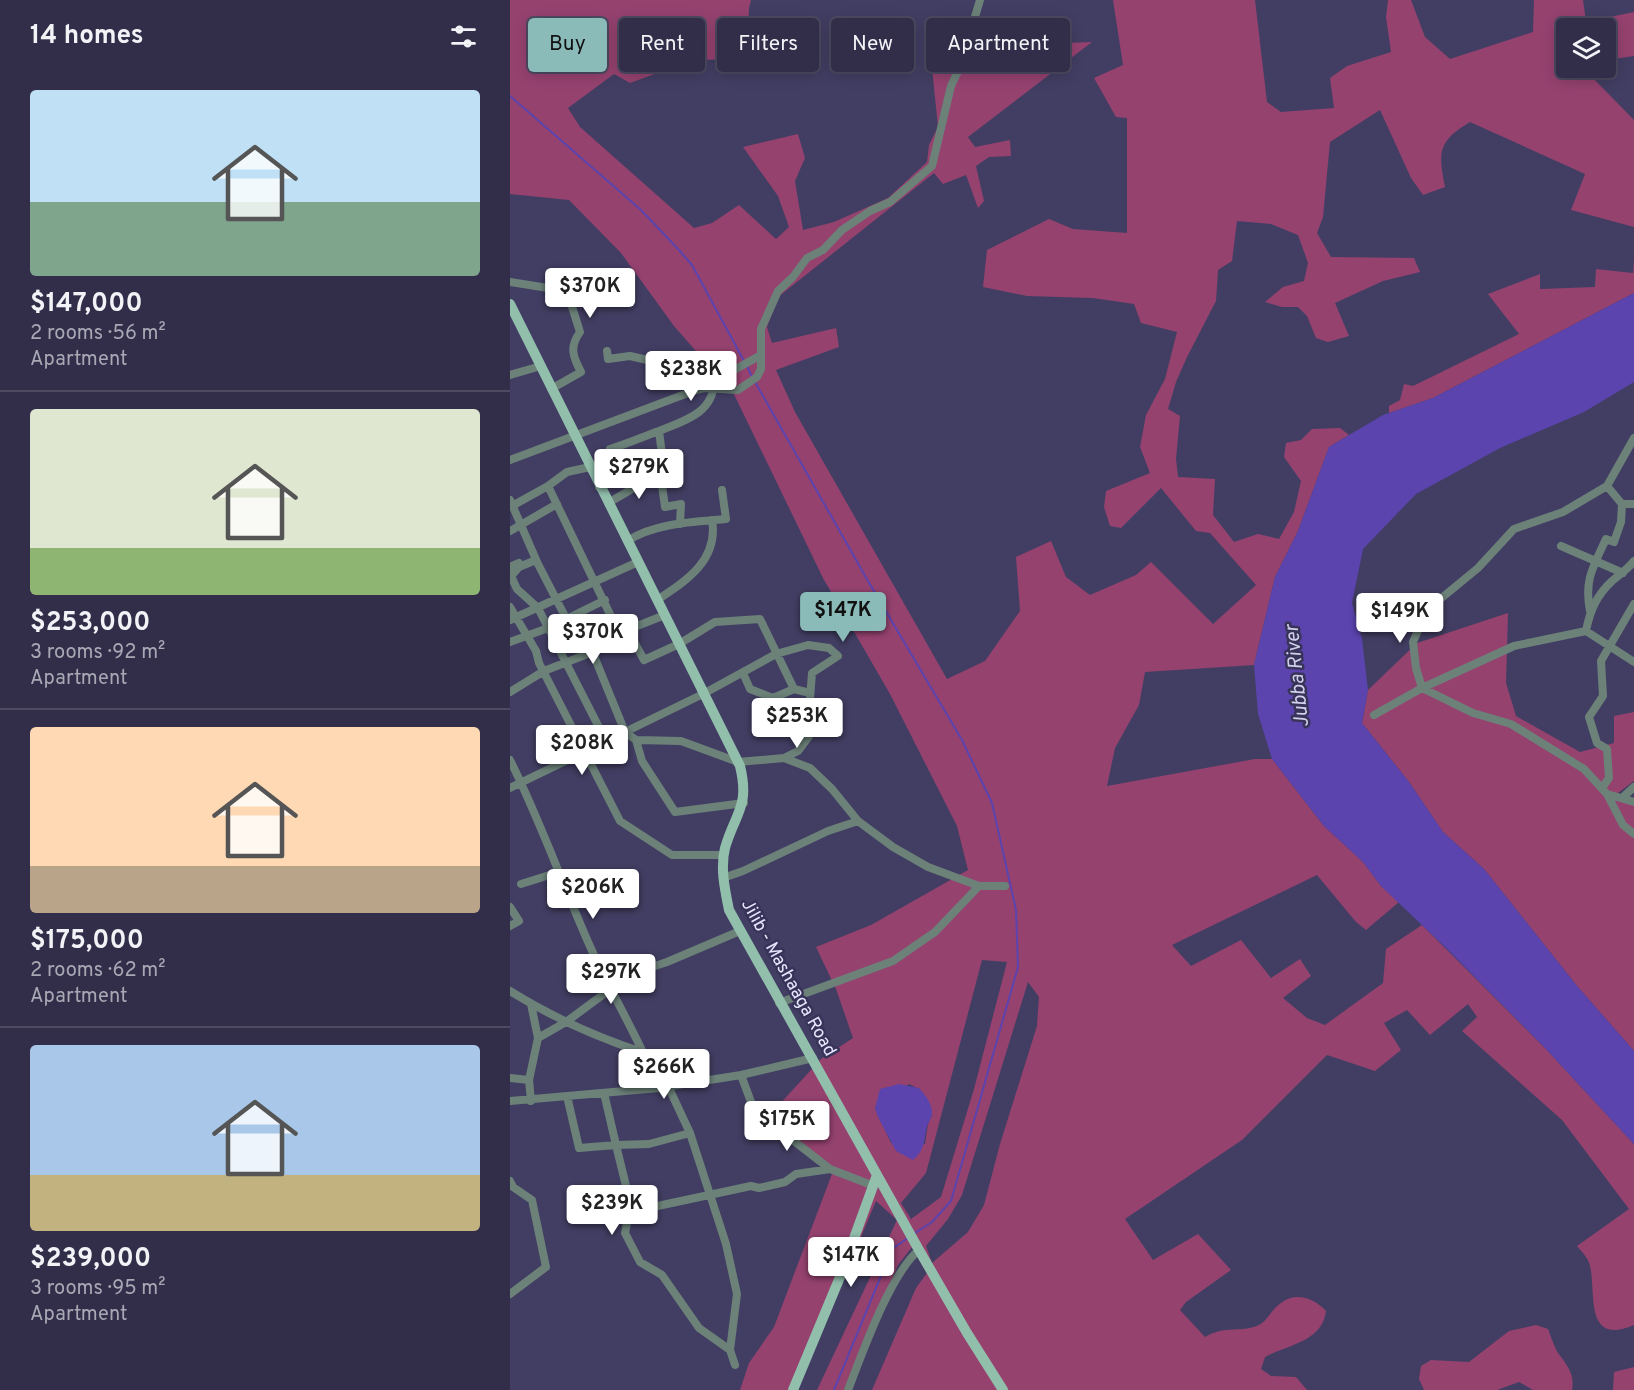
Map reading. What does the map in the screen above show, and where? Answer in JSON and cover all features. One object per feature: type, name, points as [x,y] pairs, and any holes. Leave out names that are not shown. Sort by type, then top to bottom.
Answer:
[{"type":"main road","name":"Jilib - Mashaaga Road","points":[[510,304],[599,487],[738,762],[742,776],[744,803],[724,855],[723,878],[729,910],[779,1002],[813,1058],[875,1181],[908,1230],[967,1333],[1003,1390]]},
{"type":"main road","points":[[794,1390],[840,1277],[875,1181]]},
{"type":"street","points":[[510,460],[696,390],[738,390],[754,380],[761,369],[760,329],[778,291],[793,277],[807,258],[823,249],[842,230],[870,211],[890,202],[932,166],[951,86],[960,67],[980,0]]},
{"type":"street","points":[[510,282],[567,291],[580,332],[573,343],[573,356],[581,372],[551,389]]},
{"type":"street","points":[[607,351],[608,359],[636,357],[677,370],[696,390]]},
{"type":"street","points":[[599,487],[613,478],[615,470],[610,449],[644,439],[692,418],[707,405],[714,389],[714,381],[728,371],[741,368],[761,355]]},
{"type":"street","points":[[510,375],[541,366]]},
{"type":"street","points":[[608,503],[664,470],[659,431]]},
{"type":"street","points":[[1634,438],[1607,486],[1563,512],[1514,529],[1478,568],[1427,610],[1413,642],[1416,668],[1422,688],[1473,713],[1511,724],[1584,769],[1604,791],[1623,825],[1634,834]]},
{"type":"street","points":[[510,788],[521,782],[625,732],[703,694],[776,654],[808,645],[830,648],[838,656],[812,673],[810,693],[815,728],[798,751],[784,758],[738,762],[681,741],[636,740],[625,732],[589,653],[555,600],[511,503],[548,486],[567,472],[590,467]]},
{"type":"street","points":[[656,475],[661,478],[665,507],[681,504],[680,524]]},
{"type":"street","points":[[548,486],[621,637]]},
{"type":"street","points":[[1586,631],[1590,611],[1587,595],[1589,572],[1606,539],[1614,542],[1621,522],[1622,504],[1607,486]]},
{"type":"street","points":[[627,541],[638,534],[680,524],[726,519],[722,490]]},
{"type":"street","points":[[510,531],[557,504]]},
{"type":"street","points":[[1622,504],[1634,504]]},
{"type":"street","points":[[657,600],[683,583],[705,562],[714,533],[712,520]]},
{"type":"street","points":[[1561,546],[1623,573]]},
{"type":"street","points":[[536,560],[513,572],[517,589],[538,608],[606,741]]},
{"type":"street","points":[[1590,611],[1604,590],[1634,561]]},
{"type":"street","points":[[512,619],[638,562]]},
{"type":"street","points":[[510,642],[548,628],[604,600]]},
{"type":"street","points":[[1604,791],[1609,778],[1607,749],[1597,743],[1589,717],[1603,696],[1601,661],[1630,618],[1634,604]]},
{"type":"street","points":[[510,607],[512,619],[536,651],[620,821],[672,855],[724,855]]},
{"type":"street","points":[[510,692],[544,671],[589,653],[621,637],[632,628],[665,615]]},
{"type":"street","points":[[621,637],[631,636],[644,660],[680,645],[716,622],[760,619],[794,689]]},
{"type":"street","points":[[1374,715],[1422,688],[1514,646],[1586,631],[1634,662]]},
{"type":"street","points":[[742,673],[750,689],[773,698],[794,689],[810,693]]},
{"type":"street","points":[[636,740],[642,761],[675,812],[744,803]]},
{"type":"street","points":[[784,758],[810,768],[858,821],[893,847],[928,867],[979,886],[1005,886]]},
{"type":"street","points":[[510,760],[610,989],[690,1133],[726,1244],[737,1294],[730,1350],[735,1365]]},
{"type":"street","points":[[1622,798],[1634,787]]},
{"type":"street","points":[[1604,791],[1634,802]]},
{"type":"street","points":[[723,878],[828,831],[858,821]]},
{"type":"street","points":[[521,884],[559,872]]},
{"type":"street","points":[[779,1002],[892,961],[935,932],[979,886]]},
{"type":"street","points":[[510,907],[519,921],[510,926]]},
{"type":"street","points":[[538,1038],[566,1022],[631,974],[667,962],[740,931]]},
{"type":"street","points":[[510,991],[566,1022],[618,1045],[645,1053]]},
{"type":"street","points":[[531,1004],[538,1038],[529,1080],[531,1101]]},
{"type":"street","points":[[510,1101],[531,1101],[663,1087],[741,1075],[813,1058]]},
{"type":"street","points":[[741,1075],[754,1110],[830,1169],[875,1181]]},
{"type":"street","points":[[510,1077],[529,1080]]},
{"type":"street","points":[[604,1093],[627,1190],[632,1198],[653,1207],[751,1186],[759,1188],[784,1182],[796,1174],[830,1169]]},
{"type":"street","points":[[567,1096],[579,1148],[649,1144],[690,1133]]},
{"type":"street","points":[[510,1181],[513,1187],[532,1200],[546,1267],[510,1294]]},
{"type":"street","points":[[632,1198],[625,1233],[640,1262],[662,1275],[699,1328],[730,1350]]},
{"type":"street","points":[[848,1390],[868,1340],[902,1269],[918,1247]]},
{"type":"shaded area","points":[[510,0],[751,0],[749,18],[717,18],[717,60],[705,60],[705,18],[619,18],[619,72],[660,72],[630,83],[614,74],[568,108],[580,127],[694,228],[712,223],[739,205],[776,239],[789,227],[778,196],[743,147],[798,134],[805,158],[795,181],[803,230],[834,222],[888,198],[927,162],[929,145],[938,127],[932,72],[1053,72],[968,137],[975,147],[1010,140],[1011,156],[989,157],[976,166],[984,201],[978,208],[966,175],[943,184],[934,173],[778,297],[767,327],[772,343],[836,328],[839,347],[776,370],[795,412],[947,679],[985,661],[1020,611],[1016,557],[1051,541],[1066,577],[1090,595],[1136,575],[1151,562],[1213,624],[1256,585],[1210,533],[1196,531],[1161,488],[1121,528],[1110,526],[1104,507],[1106,491],[1150,473],[1140,447],[1146,415],[1165,379],[1177,332],[1141,323],[1134,304],[1093,298],[1027,296],[983,287],[987,250],[1049,219],[1073,229],[1127,233],[1127,118],[1116,117],[1094,78],[1123,65],[1113,0],[1255,0],[1267,102],[1281,112],[1334,108],[1330,78],[1347,66],[1391,52],[1386,17],[1388,0],[1411,0],[1425,37],[1450,59],[1533,32],[1534,0],[1583,0],[1585,18],[1556,18],[1556,78],[1593,78],[1634,120],[1634,227],[1571,210],[1585,174],[1470,122],[1452,135],[1443,148],[1441,165],[1445,187],[1423,195],[1411,178],[1380,110],[1330,142],[1323,217],[1317,233],[1331,257],[1414,258],[1420,272],[1383,281],[1335,303],[1349,336],[1328,342],[1316,338],[1307,316],[1298,307],[1282,307],[1265,302],[1283,287],[1304,281],[1308,263],[1298,235],[1271,224],[1237,221],[1232,261],[1218,270],[1216,301],[1187,357],[1168,409],[1180,416],[1176,459],[1178,477],[1215,479],[1213,515],[1234,542],[1258,534],[1279,539],[1294,512],[1301,481],[1284,457],[1286,443],[1301,440],[1312,429],[1340,428],[1349,435],[1329,447],[1298,531],[1275,577],[1254,665],[1145,672],[1139,705],[1115,748],[1107,786],[1255,759],[1272,759],[1324,826],[1363,862],[1381,886],[1399,902],[1366,930],[1356,922],[1317,875],[1172,945],[1191,966],[1241,940],[1271,978],[1300,959],[1311,976],[1283,998],[1307,1018],[1325,1025],[1383,983],[1386,949],[1422,925],[1545,1048],[1634,1144],[1634,1325],[1619,1330],[1608,1329],[1601,1324],[1594,1306],[1589,1264],[1577,1246],[1629,1209],[1562,1120],[1462,1031],[1477,1017],[1468,1004],[1430,1035],[1407,1010],[1384,1023],[1401,1050],[1375,1071],[1327,1055],[1242,1140],[1125,1219],[1153,1260],[1198,1234],[1231,1270],[1186,1302],[1180,1310],[1205,1337],[1224,1330],[1259,1325],[1287,1299],[1305,1298],[1322,1307],[1326,1311],[1318,1329],[1303,1341],[1265,1357],[1261,1369],[1271,1376],[1296,1377],[1307,1390],[872,1390],[916,1288],[927,1273],[912,1247],[898,1265],[844,1390],[817,1390],[897,1220],[876,1201],[797,1390],[740,1390],[749,1363],[774,1327],[832,1174],[766,1119],[821,1059],[853,1038],[836,989],[816,947],[871,925],[968,870],[957,826],[890,694],[823,578],[729,384],[674,326],[621,253],[569,200],[510,194]],"holes":[[[982,960],[1007,962],[974,1089],[941,1197],[911,1219],[901,1203],[926,1173]],[[1028,982],[1039,997],[1037,1026],[1000,1144],[984,1205],[968,1232],[932,1263],[926,1246],[948,1219],[962,1195]],[[909,1084],[922,1093],[932,1115],[925,1144],[891,1143],[875,1108]]]},
{"type":"shaded area","points":[[1634,12],[1634,56],[1616,59],[1616,18],[1605,18]]},
{"type":"shaded area","points":[[1092,42],[1070,59],[1070,43]]},
{"type":"shaded area","points":[[1634,260],[1634,293],[1433,398],[1389,413],[1389,406],[1400,400],[1404,384],[1413,386],[1519,334],[1488,294],[1540,274],[1540,289],[1595,287],[1596,269],[1633,273]]},
{"type":"shaded area","points":[[1508,613],[1506,683],[1516,716],[1580,752],[1614,743],[1614,716],[1634,712],[1634,781],[1618,793],[1634,806],[1634,1051],[1577,986],[1484,869],[1443,832],[1409,782],[1362,723],[1368,690],[1417,643]]},
{"type":"shaded area","points":[[1536,1325],[1548,1329],[1571,1374],[1572,1390],[1533,1390],[1519,1382],[1497,1390],[1424,1390],[1419,1379],[1421,1366],[1431,1360],[1469,1362],[1509,1331]]},
{"type":"shaded area","points":[[1634,1367],[1634,1390],[1613,1390],[1614,1372]]},
{"type":"water","name":"Jubba River","points":[[1634,293],[1634,382],[1584,412],[1500,448],[1416,494],[1363,549],[1352,603],[1362,639],[1368,690],[1362,723],[1409,782],[1443,832],[1484,869],[1577,986],[1634,1051],[1634,1144],[1545,1048],[1381,886],[1363,862],[1324,826],[1272,759],[1258,714],[1254,665],[1275,577],[1298,531],[1329,447],[1383,415],[1433,398]]},
{"type":"water","points":[[899,1084],[919,1088],[928,1099],[932,1109],[922,1149],[913,1160],[896,1151],[875,1108],[880,1089]]},
{"type":"waterway","points":[[510,96],[641,210],[678,249],[692,265],[744,361]]},
{"type":"waterway","points":[[747,366],[752,377]]},
{"type":"waterway","points":[[755,382],[962,740],[992,803],[1016,910],[1018,967],[951,1201],[932,1222],[915,1233]]},
{"type":"waterway","points":[[834,1390],[892,1249],[908,1238]]}]
